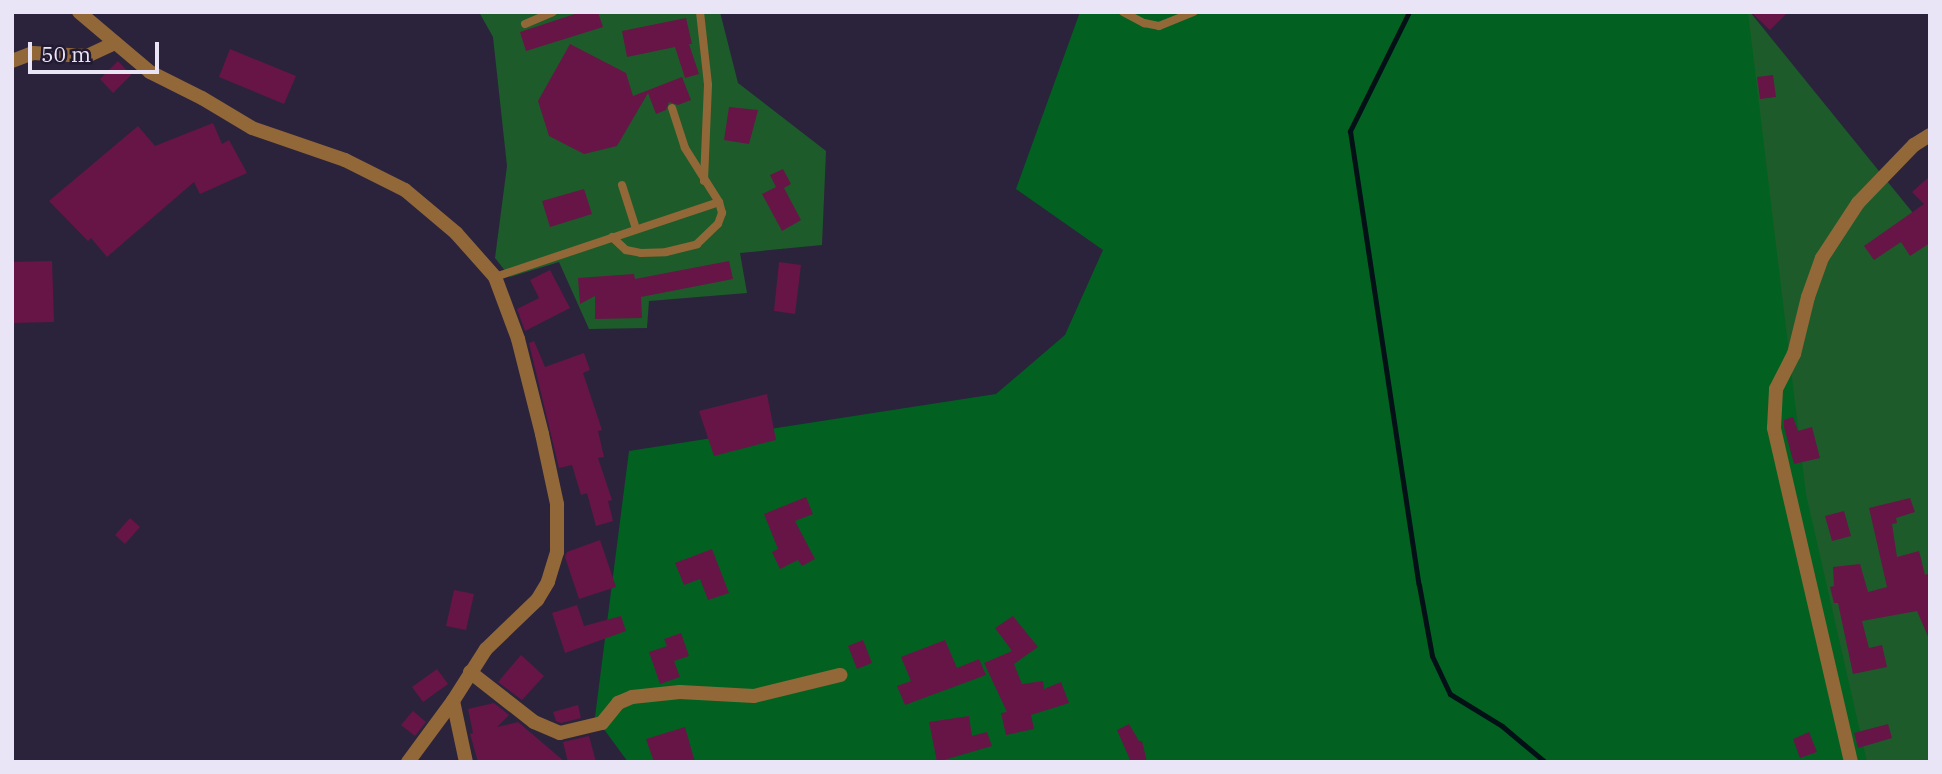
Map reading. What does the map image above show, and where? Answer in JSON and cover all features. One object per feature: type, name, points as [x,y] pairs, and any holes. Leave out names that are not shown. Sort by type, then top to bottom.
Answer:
[{"type":"street","points":[[79,12],[90,25],[150,72],[202,98],[252,128],[345,160],[405,190],[456,233],[495,277],[518,340],[545,446],[556,504],[557,552],[548,582],[537,600],[497,637],[408,762]]},
{"type":"street","points":[[12,61],[33,53],[87,56],[115,43]]},
{"type":"street","points":[[1851,762],[1774,428],[1776,389],[1794,354],[1808,297],[1822,258],[1858,203],[1914,145],[1930,135]]},
{"type":"street","points":[[470,673],[534,722],[560,733],[602,723],[618,703],[632,697],[680,692],[754,696],[840,675]]},
{"type":"street","points":[[453,701],[466,762]]},
{"type":"lane","points":[[524,24],[553,12]]},
{"type":"lane","points":[[700,12],[708,85],[704,181]]},
{"type":"lane","points":[[1123,12],[1144,23],[1159,26],[1193,12]]},
{"type":"lane","points":[[611,237],[626,250],[641,253],[666,251],[697,244],[718,224],[722,213],[719,202],[679,136],[672,108]]},
{"type":"lane","points":[[622,185],[636,229]]},
{"type":"lane","points":[[495,277],[719,202]]},
{"type":"green space","points":[[479,12],[720,12],[738,83],[826,151],[822,245],[740,253],[747,293],[649,301],[647,328],[589,329],[559,262],[510,277],[495,258],[507,166],[493,37]]},
{"type":"green space","points":[[1080,12],[1748,12],[1806,494],[1867,762],[628,762],[595,717],[629,451],[996,394],[1065,335],[1103,250],[1016,189]]},
{"type":"green space","points":[[1742,12],[1750,12],[1930,234],[1930,762],[1773,762]]},
{"type":"building","points":[[581,12],[598,12],[603,27],[526,51],[520,32]]},
{"type":"building","points":[[1751,12],[1788,12],[1770,30]]},
{"type":"building","points":[[686,18],[692,44],[689,44],[699,74],[685,78],[675,47],[627,57],[622,31]]},
{"type":"building","points":[[570,44],[626,73],[633,96],[682,77],[691,100],[678,105],[669,102],[666,110],[656,114],[648,93],[617,146],[584,154],[549,136],[538,101]]},
{"type":"building","points":[[230,49],[296,76],[284,104],[219,77]]},
{"type":"building","points":[[118,61],[131,75],[113,93],[100,79]]},
{"type":"building","points":[[1773,75],[1776,97],[1760,99],[1757,77]]},
{"type":"building","points":[[729,107],[758,110],[749,144],[724,140]]},
{"type":"building","points":[[213,123],[222,144],[229,140],[247,173],[200,194],[194,182],[107,257],[91,238],[88,241],[49,201],[138,126],[155,146]]},
{"type":"building","points":[[783,169],[791,184],[784,188],[801,220],[782,231],[762,194],[776,187],[770,175]]},
{"type":"building","points":[[1930,176],[1930,243],[1910,256],[1901,242],[1874,260],[1864,246],[1924,204],[1912,192]]},
{"type":"building","points":[[584,189],[592,214],[550,227],[542,201]]},
{"type":"building","points":[[52,261],[54,322],[12,323],[12,262]]},
{"type":"building","points":[[729,261],[733,279],[641,297],[642,318],[595,319],[595,296],[580,304],[578,278],[634,274],[635,279]]},
{"type":"building","points":[[779,262],[801,265],[795,314],[774,311]]},
{"type":"building","points":[[550,270],[570,308],[525,331],[517,309],[539,298],[530,280]]},
{"type":"building","points":[[534,341],[545,367],[584,353],[590,370],[583,373],[602,430],[598,431],[604,457],[598,458],[612,500],[608,501],[613,521],[596,526],[587,493],[581,495],[572,465],[559,468],[529,343]]},
{"type":"building","points":[[767,394],[776,440],[714,456],[699,411]]},
{"type":"building","points":[[1793,417],[1798,431],[1812,427],[1820,458],[1794,464],[1784,427],[1784,420]]},
{"type":"building","points":[[806,497],[813,514],[795,521],[815,559],[802,566],[798,560],[780,569],[772,552],[778,549],[764,514]]},
{"type":"building","points":[[1910,498],[1915,512],[1896,518],[1897,523],[1892,524],[1897,557],[1919,551],[1925,575],[1930,573],[1930,641],[1917,611],[1862,621],[1869,648],[1882,645],[1887,667],[1853,674],[1838,603],[1834,603],[1830,587],[1834,586],[1833,567],[1860,564],[1868,592],[1887,587],[1869,508]]},
{"type":"building","points":[[1844,511],[1851,536],[1832,541],[1825,516]]},
{"type":"building","points":[[130,518],[140,527],[125,544],[115,535]]},
{"type":"building","points":[[600,540],[616,587],[579,599],[565,557],[567,552]]},
{"type":"building","points":[[712,549],[729,593],[708,600],[700,579],[684,585],[675,563]]},
{"type":"building","points":[[454,590],[474,594],[466,630],[446,626]]},
{"type":"building","points":[[577,605],[584,626],[621,616],[626,631],[565,653],[552,613]]},
{"type":"building","points":[[1013,616],[1038,647],[1014,664],[1022,684],[1043,681],[1044,689],[1061,682],[1069,703],[1031,715],[1034,729],[1006,735],[1001,713],[1007,712],[984,663],[1012,651],[995,628]]},
{"type":"building","points":[[681,633],[689,656],[674,661],[680,677],[660,684],[649,652],[667,646],[664,639]]},
{"type":"building","points":[[863,640],[872,663],[857,669],[848,646]]},
{"type":"building","points":[[945,640],[957,668],[979,659],[986,675],[905,705],[897,686],[911,681],[901,657]]},
{"type":"building","points":[[521,655],[544,676],[522,700],[498,682]]},
{"type":"building","points":[[437,669],[448,684],[423,702],[412,687]]},
{"type":"building","points":[[494,703],[509,715],[497,727],[518,722],[565,762],[478,762],[470,734],[473,733],[468,709]]},
{"type":"building","points":[[578,705],[581,718],[561,723],[556,721],[553,712]]},
{"type":"building","points":[[413,711],[426,722],[415,736],[401,725]]},
{"type":"building","points":[[969,716],[972,736],[987,732],[992,746],[937,762],[929,722]]},
{"type":"building","points":[[1129,724],[1139,741],[1142,741],[1147,762],[1131,762],[1117,730]]},
{"type":"building","points":[[1888,724],[1892,738],[1858,748],[1854,733]]},
{"type":"building","points":[[685,727],[695,762],[654,762],[646,739]]},
{"type":"building","points":[[1809,732],[1817,752],[1800,758],[1793,739]]},
{"type":"building","points":[[589,736],[596,762],[568,762],[563,742]]},
{"type":"waterway","points":[[1409,12],[1350,131],[1419,585],[1432,656],[1450,694],[1502,726],[1545,762]]}]
